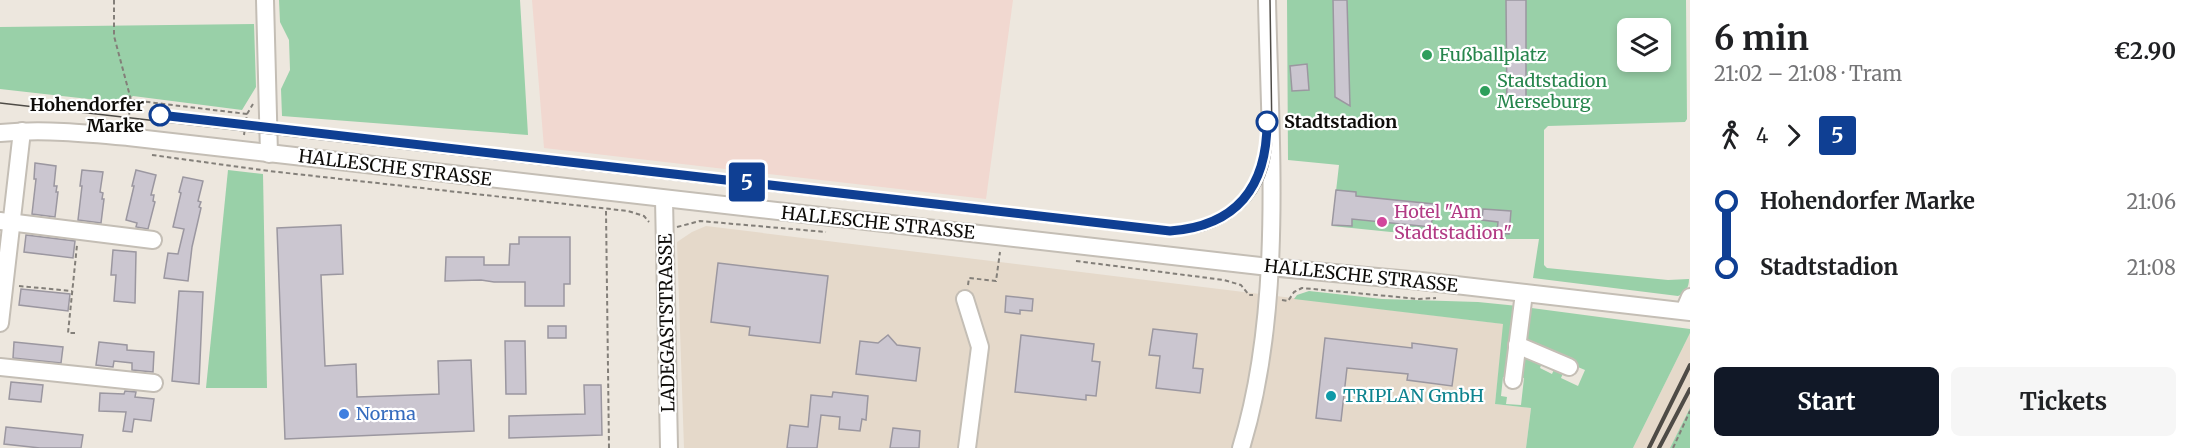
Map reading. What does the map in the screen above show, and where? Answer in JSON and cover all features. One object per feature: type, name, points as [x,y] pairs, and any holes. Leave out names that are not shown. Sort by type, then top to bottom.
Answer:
[{"type":"street","points":[[265,0],[270,128],[268,154]]},
{"type":"street","points":[[1241,448],[1257,383],[1269,267],[1273,179],[1267,0]]},
{"type":"street","points":[[0,323],[6,221],[22,131]]},
{"type":"street","name":"HALLESCHE STRASSE","points":[[0,133],[77,132],[128,137],[242,159],[268,154],[1269,267],[1688,307]]},
{"type":"street","name":"LADEGASTSTRASSE","points":[[664,199],[669,448]]},
{"type":"street","points":[[6,221],[153,240]]},
{"type":"street","points":[[1513,380],[1524,292]]},
{"type":"street","points":[[965,299],[980,346],[967,448]]},
{"type":"street","points":[[1517,345],[1569,367]]},
{"type":"street","points":[[0,366],[154,383]]},
{"type":"path","points":[[114,0],[114,36],[131,100],[128,137]]},
{"type":"path","points":[[131,100],[247,114],[242,159]]},
{"type":"path","points":[[148,154],[242,159],[636,214],[644,216],[653,226],[678,227],[700,221],[836,233]]},
{"type":"path","points":[[606,210],[609,448]]},
{"type":"path","points":[[75,333],[68,333],[78,239]]},
{"type":"path","points":[[965,299],[969,278],[996,281],[1000,252]]},
{"type":"path","points":[[1073,260],[1224,280],[1241,285],[1249,295],[1288,301],[1294,292],[1302,288],[1419,299],[1442,298]]},
{"type":"path","points":[[4,284],[72,291]]},
{"type":"path","points":[[1672,448],[1690,411]]},
{"type":"shaded area","points":[[532,0],[1013,0],[986,199],[544,148]]},
{"type":"shaded area","points":[[706,226],[1504,324],[1495,404],[1531,408],[1526,448],[684,448],[677,242]]},
{"type":"shaded area","points":[[1690,333],[1690,408],[1670,448],[1633,448]]},
{"type":"green space","points":[[279,0],[520,0],[528,135],[282,116],[281,89],[290,70],[289,40],[280,22]]},
{"type":"green space","name":"Stadtstadion Merseburg","points":[[1287,0],[1686,0],[1687,119],[1685,122],[1548,126],[1544,130],[1544,265],[1547,268],[1668,280],[1689,279],[1686,289],[1678,296],[1533,278],[1539,239],[1500,239],[1332,226],[1339,165],[1288,160]]},
{"type":"green space","points":[[254,24],[256,87],[242,110],[133,96],[124,103],[0,89],[0,27]]},
{"type":"green space","points":[[228,170],[263,174],[267,388],[206,388]]},
{"type":"green space","points":[[1309,291],[1382,299],[1478,302],[1518,306],[1510,377],[1503,377],[1501,396],[1507,397],[1506,404],[1521,405],[1524,378],[1517,377],[1520,350],[1543,360],[1540,368],[1552,374],[1556,365],[1565,369],[1561,378],[1578,386],[1585,370],[1530,347],[1521,336],[1524,307],[1690,329],[1690,333],[1633,448],[1526,448],[1531,408],[1495,404],[1503,324],[1294,299],[1297,295]]},
{"type":"green space","points":[[1690,408],[1690,448],[1670,448]]},
{"type":"building","points":[[1333,0],[1347,0],[1350,106],[1335,97]]},
{"type":"building","points":[[1506,0],[1526,0],[1526,98],[1507,108]]},
{"type":"building","points":[[1307,64],[1309,90],[1292,91],[1290,66]]},
{"type":"building","points":[[35,163],[56,166],[54,186],[57,186],[56,192],[58,192],[55,217],[32,214],[36,179],[34,179]]},
{"type":"building","points":[[82,170],[103,172],[100,192],[103,193],[102,199],[104,199],[101,223],[78,220]]},
{"type":"building","points":[[136,170],[156,175],[151,195],[154,195],[153,201],[155,202],[148,229],[136,227],[137,223],[126,220]]},
{"type":"building","points":[[183,177],[203,181],[198,201],[201,202],[199,207],[201,208],[192,247],[188,281],[164,278],[168,253],[178,254],[184,229],[173,227]]},
{"type":"building","name":"Hotel \"Am Stadtstadion\"","points":[[1336,190],[1356,192],[1356,196],[1434,204],[1431,227],[1352,219],[1352,226],[1332,225]]},
{"type":"building","points":[[1483,209],[1511,211],[1509,234],[1497,233],[1498,222],[1482,220]]},
{"type":"building","points":[[341,225],[343,274],[321,275],[325,366],[356,364],[357,397],[439,394],[438,361],[471,360],[474,431],[285,439],[277,228]]},
{"type":"building","points":[[26,235],[75,241],[73,258],[24,252]]},
{"type":"building","points":[[519,237],[570,237],[570,284],[564,284],[564,306],[525,306],[525,282],[445,281],[446,257],[484,257],[484,265],[509,265],[510,244],[519,244]]},
{"type":"building","points":[[113,250],[136,252],[135,303],[114,301],[116,275],[111,275]]},
{"type":"building","points":[[718,263],[828,276],[820,343],[749,335],[750,327],[711,322]]},
{"type":"building","points":[[21,289],[70,294],[68,311],[19,305]]},
{"type":"building","points":[[179,291],[203,292],[199,384],[172,381]]},
{"type":"building","points":[[1006,296],[1033,299],[1032,311],[1020,310],[1020,314],[1005,312]]},
{"type":"building","points":[[548,326],[566,326],[566,338],[548,338]]},
{"type":"building","points":[[1153,329],[1197,334],[1193,368],[1203,369],[1200,393],[1156,388],[1160,356],[1149,355]]},
{"type":"building","points":[[888,335],[897,345],[920,348],[916,381],[856,374],[860,341],[878,343]]},
{"type":"building","points":[[1021,335],[1094,344],[1092,361],[1100,362],[1096,396],[1086,395],[1086,400],[1015,392]]},
{"type":"building","name":"TRIPLAN GmbH","points":[[1325,338],[1412,348],[1412,343],[1457,349],[1452,386],[1407,380],[1408,374],[1347,368],[1341,421],[1316,418]]},
{"type":"building","points":[[505,341],[525,341],[526,394],[506,394]]},
{"type":"building","points":[[14,342],[63,347],[61,363],[13,358]]},
{"type":"building","points":[[99,342],[127,345],[127,350],[154,352],[153,372],[132,370],[132,363],[114,361],[113,367],[96,365]]},
{"type":"building","points":[[11,382],[43,385],[41,402],[9,399]]},
{"type":"building","points":[[584,385],[601,385],[602,435],[509,438],[509,416],[585,414]]},
{"type":"building","points":[[125,391],[136,392],[135,397],[154,399],[151,421],[134,419],[132,432],[123,431],[126,412],[99,411],[100,393],[124,394]]},
{"type":"building","points":[[833,392],[868,396],[866,420],[862,419],[860,431],[839,429],[840,417],[821,415],[817,448],[787,448],[790,425],[808,427],[811,395],[832,397]]},
{"type":"building","points":[[6,427],[83,435],[81,448],[40,448],[4,444]]},
{"type":"building","points":[[893,428],[920,431],[919,448],[890,448]]},
{"type":"tram line","points":[[0,103],[1157,235],[1180,235],[1202,231],[1221,224],[1238,213],[1252,199],[1262,181],[1269,161],[1272,137],[1270,0]]},
{"type":"tram line","name":"5","points":[[160,115],[1170,231],[1211,223],[1226,214],[1247,196],[1263,162],[1267,122]]},
{"type":"railway","points":[[1649,448],[1690,365]]},
{"type":"railway","points":[[1659,448],[1690,389]]},
{"type":"place","name":"Fußballplatz","points":[[1427,55]]},
{"type":"place","name":"Stadtstadion Merseburg","points":[[1485,91]]},
{"type":"place","name":"Hohendorfer Marke","points":[[160,115]]},
{"type":"place","name":"Stadtstadion","points":[[1267,122]]},
{"type":"place","name":"Hotel \"Am Stadtstadion\"","points":[[1382,222]]},
{"type":"place","name":"TRIPLAN GmbH","points":[[1331,396]]},
{"type":"place","name":"Norma","points":[[344,414]]}]
